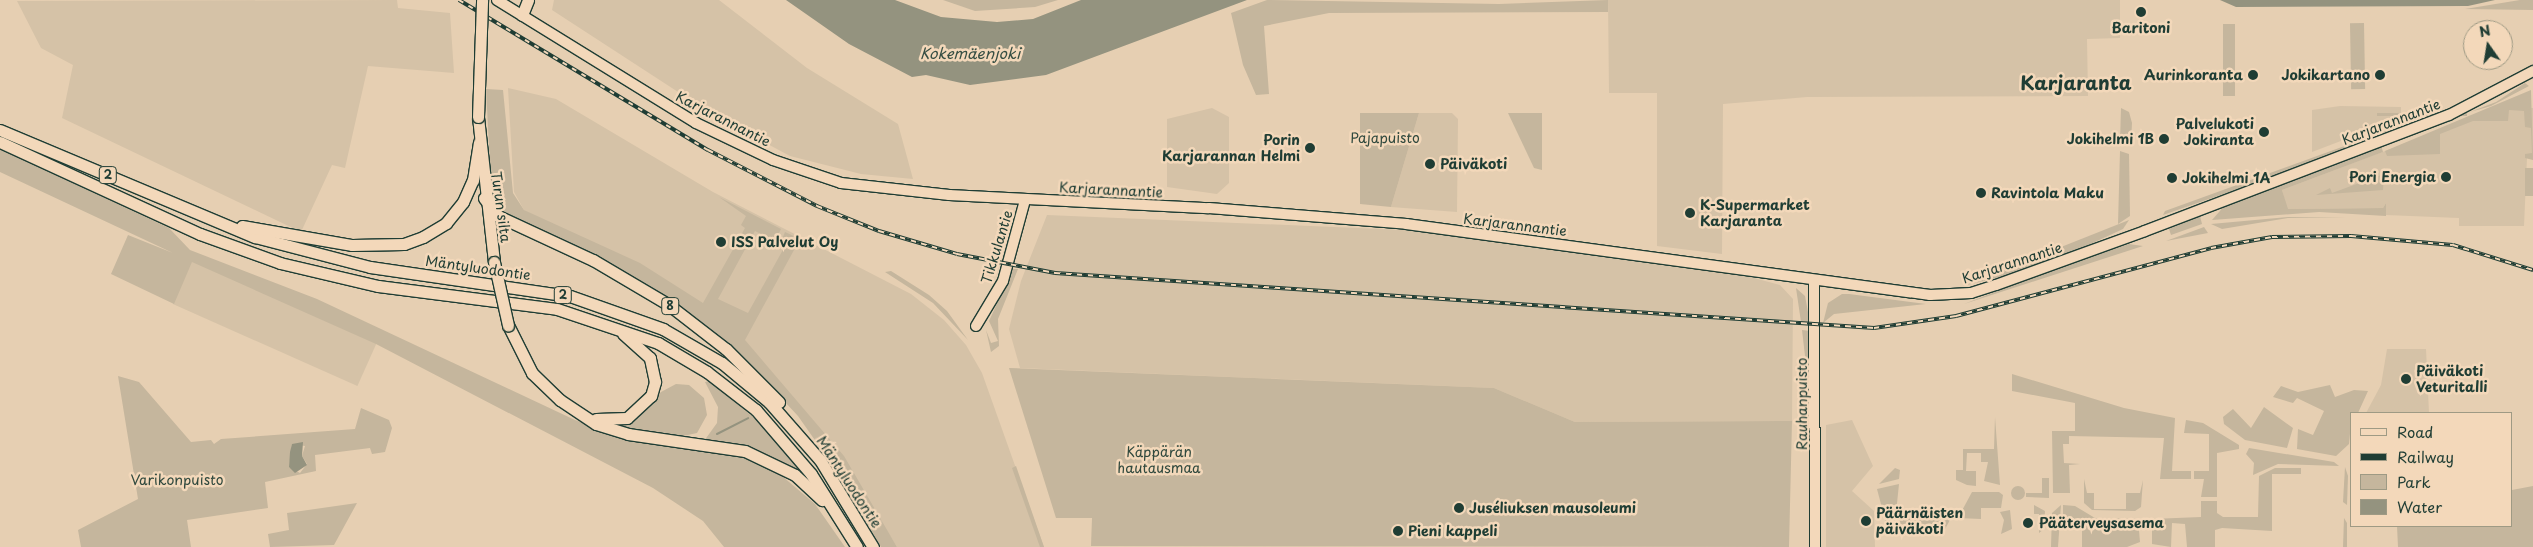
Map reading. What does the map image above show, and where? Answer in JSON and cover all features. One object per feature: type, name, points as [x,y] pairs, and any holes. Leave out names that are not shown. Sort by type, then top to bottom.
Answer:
[{"type":"highway","name":"Turun silta","points":[[482,0],[478,142],[494,262],[508,325],[532,373],[584,416]]},
{"type":"highway","points":[[522,16],[528,0]]},
{"type":"highway","name":"Mäntyluodontie","points":[[0,133],[214,222],[313,254],[370,267],[570,296],[632,314],[696,346],[742,378],[820,460],[873,547]]},
{"type":"highway","name":"Mäntyluodontie","points":[[0,133],[200,234],[280,263],[378,286],[557,309],[604,322],[682,356],[739,395],[781,436],[840,518],[857,547]]},
{"type":"highway","points":[[214,222],[312,241],[380,246],[423,238],[458,210],[468,194],[478,142]]},
{"type":"highway","name":"8","points":[[484,198],[498,216],[616,272],[702,329],[775,397],[820,460]]},
{"type":"highway","points":[[584,416],[609,421],[627,418],[648,403],[654,388],[650,358],[637,343],[604,322]]},
{"type":"highway","points":[[584,416],[628,434],[718,446],[762,457],[795,475],[840,518]]},
{"type":"main road","name":"Karjarannantie","points":[[497,0],[696,123],[805,172],[883,189],[1406,224],[1716,264],[1814,282],[1930,295],[1971,293],[2449,115],[2533,71]]},
{"type":"main road","name":"Tikkulantie","points":[[976,326],[1003,281],[1025,200]]},
{"type":"main road","name":"Rauhanpuisto","points":[[1814,282],[1814,547]]},
{"type":"shaded area","points":[[397,0],[398,8],[450,13],[454,73],[368,66],[345,168],[332,165],[301,232],[62,118],[73,65],[41,48],[17,1]]},
{"type":"shaded area","points":[[554,0],[719,0],[807,68],[898,124],[913,179],[861,174],[790,156],[715,116],[552,10]]},
{"type":"shaded area","points":[[1608,0],[2120,0],[2120,38],[2087,39],[2088,96],[1807,97],[1723,104],[1722,254],[1657,246],[1657,93],[1609,93]]},
{"type":"shaded area","points":[[508,88],[556,99],[713,192],[911,294],[944,320],[966,345],[982,373],[1044,547],[897,547],[847,466],[740,341],[524,210],[514,192]]},
{"type":"shaded area","points":[[2340,106],[2401,107],[2401,118],[2312,152],[2312,110]]},
{"type":"shaded area","points":[[1212,108],[1229,117],[1229,183],[1217,194],[1167,187],[1167,119]]},
{"type":"shaded area","points":[[2499,108],[2533,108],[2533,158],[2527,158],[2524,226],[2459,226],[2459,218],[2386,215],[2386,203],[2383,208],[2287,209],[2282,190]]},
{"type":"shaded area","points":[[1419,113],[1452,113],[1458,119],[1457,212],[1391,207]]},
{"type":"shaded area","points":[[1047,215],[1404,230],[1739,274],[1780,285],[1793,299],[1792,421],[1575,422],[1494,388],[1020,368],[1009,329],[1021,281]]},
{"type":"shaded area","points":[[192,261],[377,343],[357,386],[173,304]]},
{"type":"shaded area","name":"Päiväkoti Veturitalli","points":[[2387,349],[2426,349],[2429,412],[2367,412],[2381,385]]},
{"type":"shaded area","points":[[1852,420],[1873,466],[1852,491],[1874,511],[1875,547],[1826,547],[1826,425]]},
{"type":"green space","points":[[943,0],[1058,0],[1035,7],[975,11]]},
{"type":"green space","points":[[1267,0],[1499,4],[1608,0],[1608,12],[1329,13],[1264,26],[1269,94],[1256,95],[1243,65],[1231,13]]},
{"type":"green space","points":[[2520,0],[2533,0],[2533,10],[2465,9]]},
{"type":"green space","points":[[2350,23],[2364,23],[2365,89],[2351,89]]},
{"type":"green space","points":[[2223,24],[2235,24],[2235,96],[2223,96]]},
{"type":"green space","points":[[2525,83],[2529,86],[2491,106],[2470,112],[2496,102]]},
{"type":"green space","points":[[486,89],[503,90],[513,193],[524,210],[640,263],[703,303],[745,228],[741,225],[746,216],[719,197],[781,229],[775,241],[755,231],[718,299],[748,313],[785,246],[780,244],[785,232],[800,239],[745,340],[844,456],[897,547],[881,547],[840,476],[798,416],[770,386],[672,302],[609,263],[501,213],[492,204]]},
{"type":"green space","points":[[2531,90],[2533,160],[2525,158],[2525,154],[2532,153],[2531,128],[2525,127],[2524,111],[2509,110],[2508,121],[2473,121],[2440,134],[2440,154],[2387,156],[2385,151]]},
{"type":"green space","points":[[2121,108],[2129,112],[2132,123],[2131,142],[2120,142]]},
{"type":"green space","name":"Pajapuisto","points":[[1360,113],[1419,113],[1391,207],[1360,204]]},
{"type":"green space","points":[[1508,113],[1542,113],[1542,170],[1534,168]]},
{"type":"green space","points":[[2377,113],[2467,113],[2467,116],[2377,116]]},
{"type":"green space","points":[[2408,123],[2255,183],[2163,215],[2165,211]]},
{"type":"green space","points":[[2381,145],[2383,152],[2282,190],[2288,209],[2383,208],[2386,203],[2386,216],[2319,212],[2212,220],[2226,204]]},
{"type":"green space","points":[[0,149],[169,228],[190,250],[317,299],[575,420],[620,437],[743,457],[782,476],[815,504],[845,547],[724,547],[703,521],[653,488],[376,344],[192,262],[174,304],[111,274],[128,235],[173,253],[0,172]]},
{"type":"green space","points":[[2120,151],[2129,154],[2130,216],[2118,224]]},
{"type":"green space","points":[[2525,168],[2533,168],[2533,196],[2525,196]]},
{"type":"green space","points":[[2384,174],[2383,190],[2316,195],[2330,188],[2332,193]]},
{"type":"green space","points":[[2200,216],[2202,224],[2171,235],[2169,229]]},
{"type":"green space","points":[[2288,217],[2347,217],[2288,218],[2222,229],[2211,224]]},
{"type":"green space","points":[[2129,220],[2123,229],[2084,247],[2004,276],[1963,286]]},
{"type":"green space","points":[[2204,227],[2208,233],[2166,241]]},
{"type":"green space","points":[[2129,244],[2143,246],[1964,304],[2046,272]]},
{"type":"green space","points":[[1013,269],[1018,269],[998,319],[999,346],[991,352],[986,330],[991,343],[998,341],[989,321]]},
{"type":"green space","points":[[891,271],[929,295],[947,311],[968,340],[933,303],[885,272]]},
{"type":"green space","points":[[1796,288],[1805,296],[1810,323],[1801,322]]},
{"type":"green space","points":[[1842,294],[1926,304],[1834,314],[1823,323],[1828,303]]},
{"type":"green space","points":[[1802,330],[1810,331],[1807,373]]},
{"type":"green space","name":"Käppärän hautausmaa","points":[[1009,368],[1494,388],[1575,422],[1792,421],[1789,547],[1091,546],[1092,518],[1056,518]]},
{"type":"green space","points":[[2012,374],[2124,408],[2175,418],[2172,471],[2191,471],[2191,479],[2160,479],[2164,438],[2069,436],[2069,444],[2063,444],[2064,463],[2080,464],[2069,465],[2070,493],[2053,493],[2052,431],[2075,431],[2075,403],[2012,391]]},
{"type":"green space","name":"Varikonpuisto","points":[[118,376],[139,382],[191,442],[211,440],[214,444],[221,439],[355,429],[361,408],[389,420],[392,428],[385,452],[372,454],[370,448],[315,455],[316,471],[265,482],[268,508],[187,520],[191,547],[81,547],[78,530],[138,499]],"holes":[[[292,444],[305,446],[302,456],[307,464],[300,473],[289,467]]]},
{"type":"green space","points":[[710,381],[773,434],[814,486],[762,453],[704,441],[717,423],[718,407],[705,382]]},
{"type":"green space","points":[[676,384],[689,385],[704,398],[707,415],[697,433],[674,438],[608,425],[633,420],[661,392]]},
{"type":"green space","points":[[2330,385],[2335,397],[2354,390],[2368,391],[2358,412],[2350,412],[2349,444],[2336,456],[2297,449],[2298,429],[2313,435],[2324,411],[2297,398],[2293,403],[2273,397],[2281,386],[2298,392]]},
{"type":"green space","points":[[2264,407],[2293,428],[2287,448],[2245,440],[2224,424],[2223,417],[2233,409],[2251,428]]},
{"type":"green space","points":[[1995,417],[2000,485],[1984,481],[1988,462],[1981,462],[1981,453],[1967,453],[1966,471],[1976,471],[1976,486],[1967,485],[1956,480],[1956,470],[1963,470],[1963,449],[1994,449]]},
{"type":"green space","points":[[2186,420],[2203,423],[2239,445],[2239,449],[2217,453],[2217,497],[2201,497],[2204,479],[2194,479],[2194,471],[2209,471],[2209,434],[2184,433]]},
{"type":"green space","points":[[2249,448],[2334,462],[2339,466],[2278,464],[2253,475],[2254,463],[2246,454]]},
{"type":"green space","points":[[1016,466],[1044,547],[1040,547],[1012,468]]},
{"type":"green space","points":[[2345,467],[2348,476],[2347,505],[2343,502]]},
{"type":"green space","points":[[1895,468],[1900,470],[1899,479],[1879,484]]},
{"type":"green space","points":[[2275,468],[2301,468],[2301,474],[2272,474],[2272,531],[2222,528],[2215,530],[2215,547],[2187,547],[2185,524],[2172,523],[2171,547],[2152,544],[2152,519],[2201,517],[2201,501],[2217,501],[2217,513],[2223,517],[2258,517],[2259,476]]},
{"type":"green space","points":[[2042,478],[2049,478],[2049,498],[2026,497],[2026,493],[2042,493]]},
{"type":"green space","points":[[2084,479],[2087,493],[2094,493],[2094,509],[2126,509],[2126,493],[2140,493],[2143,480],[2141,507],[2135,511],[2092,510],[2084,503]]},
{"type":"green space","points":[[1899,484],[1896,513],[1887,527],[1877,489]]},
{"type":"green space","points":[[2018,486],[2023,488],[2025,493],[2023,498],[2018,500],[2013,498],[2011,493],[2013,488]]},
{"type":"green space","points":[[2533,486],[2533,547],[2398,547],[2397,527],[2513,527],[2513,490]]},
{"type":"green space","points":[[1972,492],[1999,492],[2003,495],[2001,508],[1981,508],[1981,519],[1958,518]]},
{"type":"green space","points":[[357,503],[334,545],[270,547],[268,534],[289,530],[287,513]]},
{"type":"green space","points":[[2034,505],[2045,511],[2044,529],[2039,533],[2039,514],[2034,514]]},
{"type":"green space","points":[[2061,505],[2058,547],[2051,547],[2052,513]]},
{"type":"green space","points":[[2063,505],[2075,506],[2095,518],[2138,519],[2140,542],[2127,547],[2082,547],[2082,526],[2078,520],[2063,521]]},
{"type":"green space","points":[[2010,510],[2012,529],[2001,534],[2004,520],[2000,512]]},
{"type":"green space","points":[[1908,511],[1935,511],[1953,514],[1942,535],[1890,534]]},
{"type":"green space","points":[[2344,518],[2347,523],[2347,547],[2343,547]]},
{"type":"water","name":"Kokemäenjoki","points":[[786,0],[895,0],[941,17],[997,22],[1033,19],[1081,0],[1247,0],[1046,75],[970,85],[926,75],[912,77],[849,44]]},
{"type":"water","points":[[2220,0],[2495,0],[2468,6],[2236,7]]},
{"type":"water","points":[[303,442],[302,456],[307,465],[295,473],[289,467],[292,444]]},
{"type":"waterway","points":[[717,434],[748,418]]},
{"type":"railway","points":[[459,0],[708,150],[817,206],[879,231],[957,254],[1055,273],[1874,328],[1956,316],[2211,248],[2272,237],[2351,236],[2453,245],[2533,270]]},
{"type":"place","name":"Baritoni","points":[[2141,12]]},
{"type":"place","name":"Aurinkoranta","points":[[2253,75]]},
{"type":"place","name":"Jokikartano","points":[[2380,75]]},
{"type":"place","name":"Palvelukoti Jokiranta","points":[[2264,132]]},
{"type":"place","name":"Jokihelmi 1B","points":[[2164,139]]},
{"type":"place","name":"Porin Karjarannan Helmi","points":[[1310,148]]},
{"type":"place","name":"Päiväkoti","points":[[1430,164]]},
{"type":"place","name":"Pori Energia","points":[[2446,177]]},
{"type":"place","name":"Jokihelmi 1A","points":[[2172,178]]},
{"type":"place","name":"Ravintola Maku","points":[[1981,193]]},
{"type":"place","name":"K-Supermarket Karjaranta","points":[[1690,213]]},
{"type":"place","name":"ISS Palvelut Oy","points":[[721,242]]},
{"type":"place","name":"Päiväkoti Veturitalli","points":[[2406,379]]},
{"type":"place","name":"Juséliuksen mausoleumi","points":[[1459,508]]},
{"type":"place","name":"Päärnäisten päiväkoti","points":[[1866,521]]},
{"type":"place","name":"Pääterveysasema","points":[[2028,523]]},
{"type":"place","name":"Pieni kappeli","points":[[1398,531]]},
{"type":"district","name":"Karjaranta","points":[[2076,83]]}]
